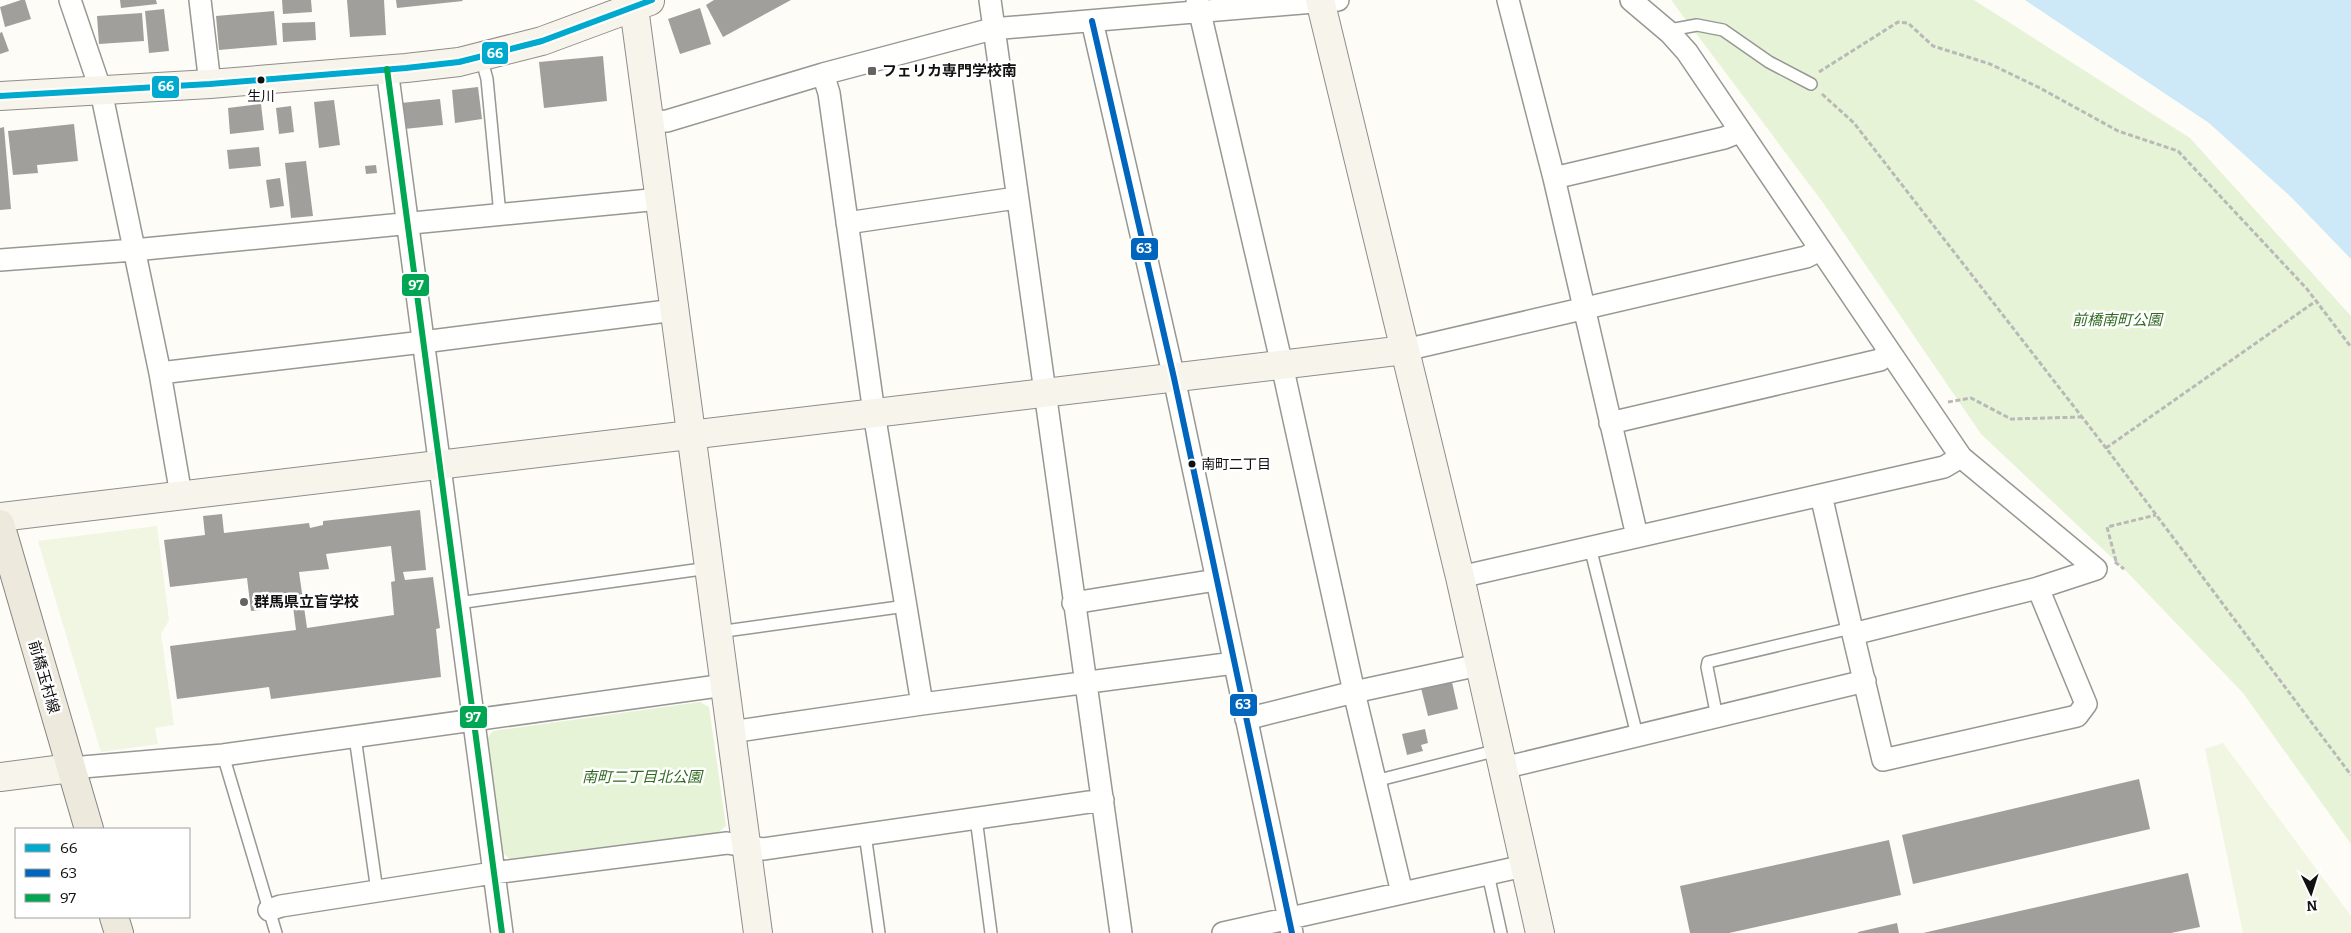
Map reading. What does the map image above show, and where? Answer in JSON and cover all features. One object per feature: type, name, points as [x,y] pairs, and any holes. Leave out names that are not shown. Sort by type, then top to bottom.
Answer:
[{"type":"main road","name":"前橋玉村線","points":[[0,524],[88,828]]},
{"type":"main road","points":[[114,918],[119,933]]},
{"type":"street","points":[[70,0],[101,91],[160,373],[181,495]]},
{"type":"street","points":[[200,0],[210,84]]},
{"type":"street","points":[[990,0],[992,29],[1043,393],[1085,684],[1104,800],[1121,933]]},
{"type":"street","points":[[650,122],[667,121],[823,74],[992,29],[1092,21],[1198,5],[1326,0],[1405,350],[1460,577],[1540,933]]},
{"type":"street","points":[[1508,0],[1554,178],[1637,536]]},
{"type":"street","points":[[1631,0],[1670,33],[1687,52],[1962,457],[2096,569],[2038,588],[1854,634]]},
{"type":"street","points":[[0,96],[210,84],[459,62],[549,39],[640,2],[650,122],[758,933]]},
{"type":"street","points":[[1198,5],[1282,365],[1354,692],[1402,893]]},
{"type":"street","points":[[1092,21],[1174,378],[1290,926]]},
{"type":"street","points":[[387,69],[502,933]]},
{"type":"street","points":[[823,74],[829,93],[874,413],[922,704]]},
{"type":"street","points":[[1554,178],[1724,138],[1740,132]]},
{"type":"street","points":[[847,223],[1016,198]]},
{"type":"street","points":[[0,260],[134,250],[660,199]]},
{"type":"street","points":[[0,517],[1405,350],[1806,257],[1820,250]]},
{"type":"street","points":[[160,373],[675,310]]},
{"type":"street","points":[[1610,423],[1880,360],[1890,351]]},
{"type":"street","points":[[1460,577],[1944,467],[1962,457]]},
{"type":"street","points":[[1820,495],[1883,760],[2077,716],[2086,704],[2038,588]]},
{"type":"street","points":[[1073,603],[1216,580]]},
{"type":"street","points":[[731,732],[922,704],[1234,663]]},
{"type":"street","points":[[1246,719],[1354,692],[1479,665]]},
{"type":"street","points":[[1501,759],[1637,735],[1865,681]]},
{"type":"street","points":[[0,778],[70,768],[224,756],[725,685]]},
{"type":"street","points":[[269,910],[281,906],[494,873],[727,843],[763,849],[1104,800]]},
{"type":"street","points":[[1223,933],[1290,926],[1402,893],[1524,866]]},
{"type":"lane","points":[[1670,33],[1676,29],[1697,25],[1722,30],[1769,62],[1811,84]]},
{"type":"lane","points":[[481,57],[487,79],[500,215]]},
{"type":"lane","points":[[1590,547],[1637,735]]},
{"type":"lane","points":[[458,603],[709,568]]},
{"type":"lane","points":[[718,632],[906,606]]},
{"type":"lane","points":[[1717,716],[1707,667],[1708,662],[1843,630],[1854,634]]},
{"type":"lane","points":[[355,737],[377,891]]},
{"type":"lane","points":[[224,756],[276,933]]},
{"type":"lane","points":[[1375,781],[1501,759]]},
{"type":"lane","points":[[976,818],[991,933]]},
{"type":"lane","points":[[865,834],[879,933]]},
{"type":"lane","points":[[1488,874],[1501,933]]},
{"type":"path","points":[[2351,347],[2316,301],[2244,220],[2178,151],[2118,131],[2040,88],[1990,64],[1933,46],[1908,23],[1898,22],[1817,74],[1811,84],[1854,123],[2106,448],[2351,775]]},
{"type":"path","points":[[2106,448],[2316,301]]},
{"type":"path","points":[[1943,403],[1971,398],[2011,420],[2082,417]]},
{"type":"path","points":[[2117,564],[2107,527],[2156,515]]},
{"type":"green space","name":"前橋南町公園","points":[[1671,0],[1974,0],[2190,138],[2351,316],[2351,844],[2243,693],[2127,572],[1981,434],[1824,204]]},
{"type":"green space","points":[[157,526],[169,620],[161,634],[174,725],[155,728],[158,744],[101,752],[38,541]]},
{"type":"green space","name":"南町二丁目北公園","points":[[700,702],[709,707],[726,826],[716,834],[512,861],[503,853],[486,740],[493,731]]},
{"type":"green space","points":[[2223,743],[2351,916],[2351,933],[2243,933],[2205,749]]},
{"type":"water","points":[[2025,0],[2351,0],[2351,259],[2291,197],[2209,123]]},
{"type":"building","points":[[25,0],[31,19],[5,27],[0,7]]},
{"type":"building","points":[[120,0],[156,0],[157,4],[121,8]]},
{"type":"building","points":[[282,0],[311,0],[312,12],[283,14]]},
{"type":"building","points":[[347,0],[384,0],[386,35],[350,37]]},
{"type":"building","points":[[396,0],[462,0],[463,1],[397,8]]},
{"type":"building","points":[[714,0],[791,0],[723,37],[706,5]]},
{"type":"building","points":[[700,8],[711,44],[680,54],[668,19]]},
{"type":"building","points":[[164,9],[169,51],[149,53],[145,11]]},
{"type":"building","points":[[274,11],[277,45],[219,50],[216,16]]},
{"type":"building","points":[[142,13],[144,41],[99,44],[97,16]]},
{"type":"building","points":[[315,22],[316,40],[283,42],[282,23]]},
{"type":"building","points":[[2,32],[9,51],[0,54],[0,33]]},
{"type":"building","points":[[603,56],[607,101],[544,108],[539,62]]},
{"type":"building","points":[[478,87],[482,119],[455,123],[452,90]]},
{"type":"building","points":[[440,99],[443,125],[404,129],[401,103]]},
{"type":"building","points":[[334,100],[340,145],[319,148],[314,102]]},
{"type":"building","points":[[261,104],[264,130],[230,134],[228,108]]},
{"type":"building","points":[[291,106],[294,132],[279,134],[276,108]]},
{"type":"building","points":[[74,124],[78,161],[37,165],[38,173],[13,175],[8,131]]},
{"type":"building","points":[[4,127],[11,209],[0,210],[0,128]]},
{"type":"building","points":[[259,147],[261,166],[229,169],[227,150]]},
{"type":"building","points":[[306,161],[313,216],[291,218],[285,163]]},
{"type":"building","points":[[376,165],[377,173],[366,174],[365,166]]},
{"type":"building","points":[[280,178],[284,206],[270,208],[266,180]]},
{"type":"building","points":[[420,510],[426,570],[403,572],[405,580],[433,577],[440,628],[436,629],[441,677],[271,699],[269,687],[177,699],[170,646],[296,630],[293,606],[251,611],[247,578],[170,587],[164,540],[205,535],[203,516],[222,514],[224,533],[309,523],[310,528],[323,525],[323,521]],"holes":[[[391,546],[395,581],[391,582],[394,615],[307,628],[299,572],[329,569],[326,554]]]},
{"type":"building","points":[[1452,682],[1458,709],[1428,716],[1421,688]]},
{"type":"building","points":[[1425,729],[1428,743],[1421,745],[1423,751],[1407,755],[1402,734]]},
{"type":"building","points":[[2139,779],[2150,829],[1913,884],[1902,835]]},
{"type":"building","points":[[1889,840],[1901,895],[1729,933],[1690,933],[1680,886]]},
{"type":"building","points":[[2188,873],[2200,927],[2171,933],[1923,933]]},
{"type":"building","points":[[1897,923],[1899,933],[1858,933],[1858,932]]},
{"type":"transit line","name":"66","points":[[0,96],[210,84],[459,62],[542,41],[652,0]]},
{"type":"transit line","name":"63","points":[[1092,21],[1174,378],[1292,933]]},
{"type":"transit line","name":"97","points":[[387,69],[502,933]]},
{"type":"place","name":"フェリカ専門学校南","points":[[872,71]]},
{"type":"place","name":"生川","points":[[261,80]]},
{"type":"place","name":"南町二丁目","points":[[1192,464]]},
{"type":"place","name":"群馬県立盲学校","points":[[244,602]]}]
